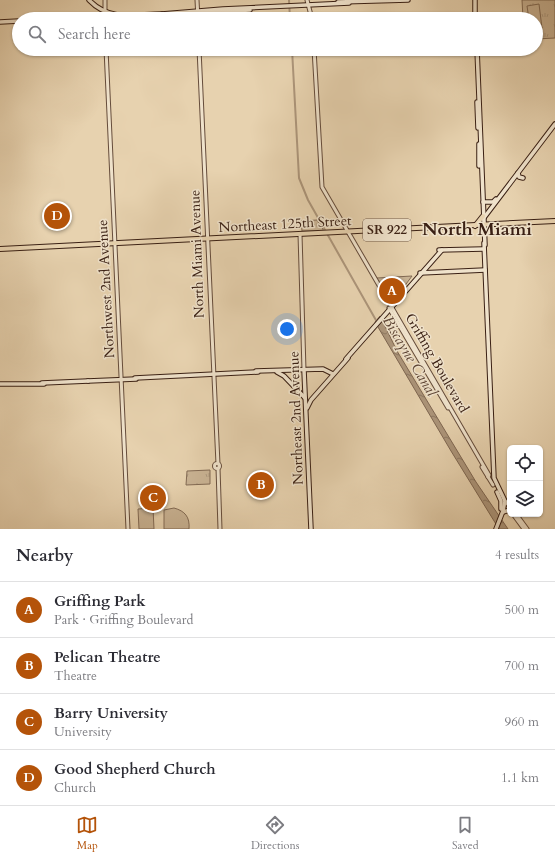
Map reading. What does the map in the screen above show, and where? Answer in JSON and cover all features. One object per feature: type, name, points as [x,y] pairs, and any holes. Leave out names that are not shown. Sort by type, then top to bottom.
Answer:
[{"type":"main road","points":[[89,0],[101,12]]},
{"type":"main road","points":[[177,12],[309,6],[321,5],[323,3],[408,0]]},
{"type":"main road","points":[[475,0],[475,12]]},
{"type":"main road","points":[[93,4],[98,12]]},
{"type":"main road","points":[[98,9],[105,6]]},
{"type":"main road","points":[[0,22],[12,21]]},
{"type":"main road","points":[[476,56],[478,128],[480,136],[480,176],[483,204]]},
{"type":"main road","points":[[476,56],[484,260]]},
{"type":"main road","points":[[475,226],[517,174],[555,123]]},
{"type":"main road","points":[[517,174],[523,178]]},
{"type":"main road","points":[[483,204],[494,202],[517,174]]},
{"type":"main road","points":[[480,176],[482,180]]},
{"type":"main road","name":"Northeast 125th Street","points":[[208,238],[555,222]]},
{"type":"main road","name":"SR 922","points":[[0,249],[208,238]]},
{"type":"main road","points":[[484,243],[483,248],[494,483]]},
{"type":"main road","points":[[307,409],[311,401],[333,374],[440,250],[483,248]]},
{"type":"main road","points":[[428,265],[429,273]]},
{"type":"main road","points":[[420,274],[485,270]]},
{"type":"main road","points":[[0,385],[290,370],[324,369],[333,374]]},
{"type":"main road","points":[[277,372],[290,370]]},
{"type":"main road","name":"Northeast 2nd Avenue","points":[[304,370],[307,409],[311,529]]},
{"type":"main road","points":[[272,371],[284,376],[311,401]]},
{"type":"main road","name":"Griffing Boulevard","points":[[494,483],[503,502]]},
{"type":"main road","points":[[497,528],[502,514],[503,502]]},
{"type":"main road","points":[[502,514],[507,512]]},
{"type":"street","points":[[104,0],[105,12]]},
{"type":"street","points":[[198,0],[198,12]]},
{"type":"street","points":[[307,0],[310,12]]},
{"type":"street","name":"Northwest 2nd Avenue","points":[[106,56],[128,529]]},
{"type":"street","name":"North Miami Avenue","points":[[199,56],[219,529]]},
{"type":"street","name":"Griffing Boulevard","points":[[314,56],[320,189],[488,477],[494,483]]},
{"type":"street","name":"Northeast 2nd Avenue","points":[[300,234],[304,370]]},
{"type":"street","name":"Griffing Boulevard","points":[[503,502],[507,504]]},
{"type":"street","name":"Griffing Boulevard","points":[[503,502],[507,507]]},
{"type":"street","points":[[516,517],[525,528]]},
{"type":"green space","points":[[522,0],[555,0],[555,38],[543,39],[543,12],[523,12]]},
{"type":"green space","points":[[539,4],[540,12],[528,12],[527,6]]},
{"type":"green space","points":[[317,220],[324,231],[302,231],[301,221]]},
{"type":"green space","points":[[412,276],[392,303],[390,303],[376,280],[377,278]]},
{"type":"green space","points":[[210,470],[210,484],[186,485],[187,471]]},
{"type":"green space","points":[[153,508],[154,529],[139,529],[138,509]]},
{"type":"green space","points":[[174,508],[186,515],[189,521],[189,529],[164,529],[164,510]]},
{"type":"water","points":[[380,316],[397,351],[476,482],[508,529],[499,529],[451,451],[375,322]]},
{"type":"waterway","name":"Biscayne Canal","points":[[289,0],[290,12]]},
{"type":"waterway","name":"Biscayne Canal","points":[[292,56],[299,178],[308,200],[377,322]]},
{"type":"place","name":"Good Shepherd Church","points":[[57,216]]},
{"type":"place","name":"Griffing Park","points":[[392,291]]},
{"type":"place","name":"Pelican Theatre","points":[[261,485]]},
{"type":"place","name":"Barry University","points":[[153,498]]},
{"type":"district","name":"North Miami","points":[[477,229]]}]
